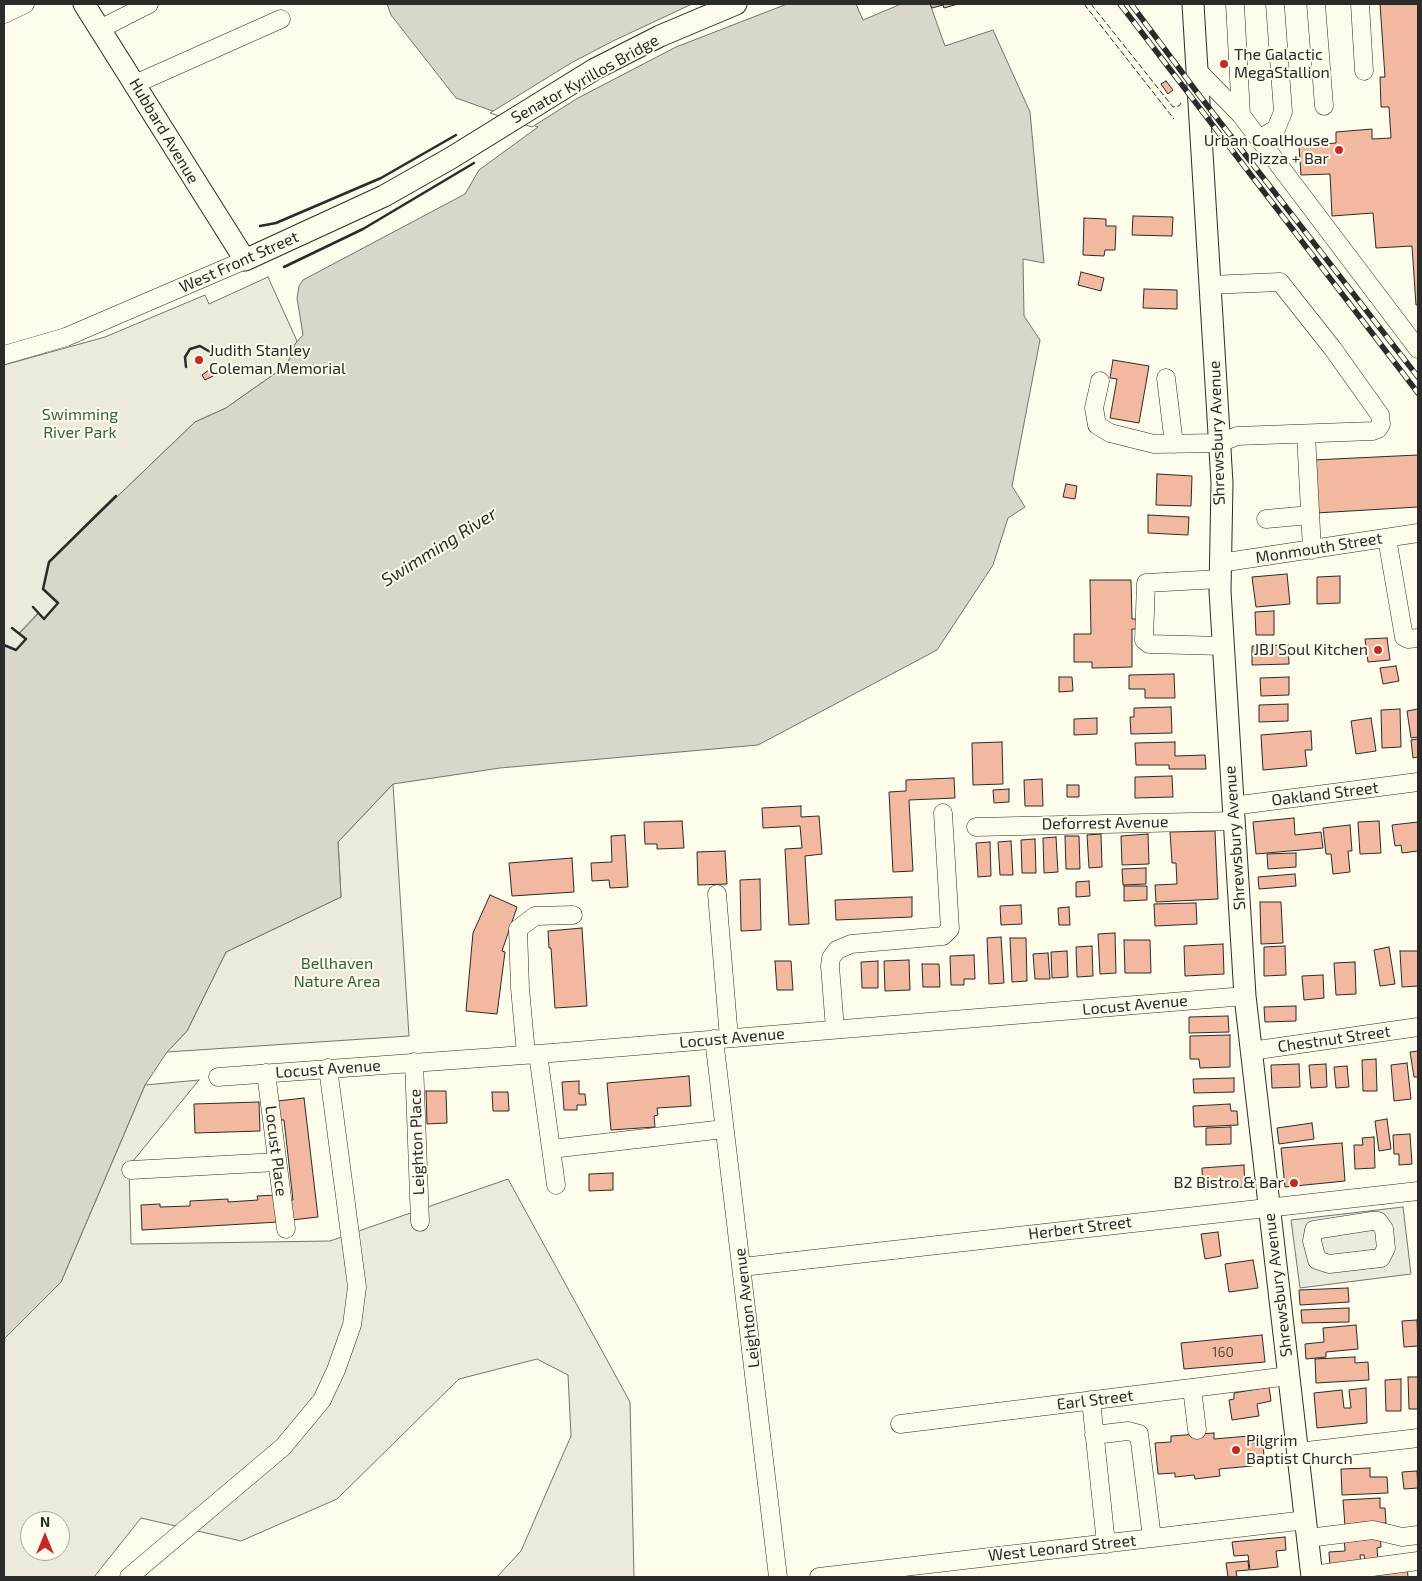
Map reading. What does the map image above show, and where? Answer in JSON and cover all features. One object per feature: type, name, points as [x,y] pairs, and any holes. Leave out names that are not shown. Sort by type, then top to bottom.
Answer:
[{"type":"main road","name":"Hubbard Avenue","points":[[84,4],[245,260]]},
{"type":"main road","name":"Senator Kyrillos Bridge","points":[[465,149],[595,69],[660,36],[736,4]]},
{"type":"main road","name":"Shrewsbury Avenue","points":[[1193,4],[1220,443],[1222,482],[1220,571],[1223,646],[1245,996],[1312,1576]]},
{"type":"main road","name":"West Front Street","points":[[245,260],[384,196],[465,149]]},
{"type":"street","points":[[4,14],[25,4]]},
{"type":"street","points":[[100,29],[149,4]]},
{"type":"street","points":[[1235,4],[1241,115]]},
{"type":"street","points":[[1259,139],[1276,129],[1283,112],[1275,4]]},
{"type":"street","points":[[1316,4],[1324,106]]},
{"type":"street","points":[[1360,4],[1364,71]]},
{"type":"street","points":[[134,84],[281,19]]},
{"type":"street","points":[[1198,71],[1241,115],[1418,349]]},
{"type":"street","name":"West Front Street","points":[[4,355],[66,337],[245,260]]},
{"type":"street","points":[[1100,381],[1094,408],[1097,425],[1110,433],[1154,444],[1220,443],[1237,436],[1373,431],[1378,429],[1381,424],[1380,415],[1333,349],[1280,282],[1209,285]]},
{"type":"street","points":[[1166,378],[1174,444]]},
{"type":"street","points":[[1306,434],[1312,550]]},
{"type":"street","points":[[1266,519],[1310,515]]},
{"type":"street","name":"Monmouth Street","points":[[1223,646],[1149,644],[1144,640],[1146,583],[1220,571],[1312,550],[1418,534]]},
{"type":"street","points":[[1387,538],[1404,636],[1408,639],[1418,638]]},
{"type":"street","name":"Oakland Street","points":[[1233,814],[1418,782]]},
{"type":"street","points":[[835,1029],[830,966],[831,958],[837,950],[851,944],[943,936],[950,929],[942,812]]},
{"type":"street","name":"Deforrest Avenue","points":[[976,827],[1233,814]]},
{"type":"street","name":"Leighton Avenue","points":[[718,894],[724,1129],[778,1577]]},
{"type":"street","points":[[556,1185],[551,1149],[520,988],[518,929],[535,916],[573,915]]},
{"type":"street","name":"Locust Avenue","points":[[218,1076],[532,1054],[1245,996]]},
{"type":"street","name":"Chestnut Street","points":[[1251,1051],[1418,1027]]},
{"type":"street","name":"Leighton Place","points":[[414,1062],[420,1222]]},
{"type":"street","points":[[129,1577],[283,1446],[322,1400],[336,1370],[352,1325],[357,1287],[328,1068]]},
{"type":"street","name":"Locust Place","points":[[266,1073],[286,1229]]},
{"type":"street","points":[[551,1149],[724,1129]]},
{"type":"street","points":[[131,1170],[277,1162]]},
{"type":"street","name":"Herbert Street","points":[[742,1267],[1418,1191]]},
{"type":"street","points":[[1382,1224],[1372,1221],[1325,1226],[1314,1230],[1312,1241],[1317,1260],[1329,1264],[1380,1258],[1386,1248],[1382,1224],[1384,1218],[1383,1196]]},
{"type":"street","points":[[1322,1203],[1325,1226]]},
{"type":"street","name":"Earl Street","points":[[900,1424],[1289,1376]]},
{"type":"street","points":[[1192,1388],[1196,1430]]},
{"type":"street","points":[[1091,1400],[1106,1544]]},
{"type":"street","points":[[1094,1435],[1128,1431],[1139,1434],[1152,1538]]},
{"type":"street","points":[[1298,1452],[1418,1438]]},
{"type":"street","name":"West Leonard Street","points":[[819,1577],[1152,1538],[1307,1529],[1373,1530],[1402,1537],[1418,1536]]},
{"type":"street","points":[[1312,1576],[1418,1562]]},
{"type":"green space","name":"Swimming River Park","points":[[268,277],[297,341],[287,365],[226,408],[195,422],[49,562],[58,603],[44,619],[38,613],[19,633],[26,639],[16,650],[4,645],[4,365],[105,337],[205,295],[209,304]]},
{"type":"green space","name":"Bellhaven Nature Area","points":[[393,784],[409,1036],[167,1052],[187,1031],[226,952],[341,897],[338,842]]},
{"type":"green space","points":[[199,1080],[129,1166],[131,1244],[330,1241],[508,1179],[630,1402],[634,1577],[497,1577],[521,1551],[571,1436],[568,1375],[537,1359],[459,1379],[337,1499],[241,1541],[141,1518],[94,1577],[4,1577],[4,1339],[61,1282],[145,1085]]},
{"type":"shaded area","points":[[1403,1207],[1411,1274],[1300,1288],[1291,1220]]},
{"type":"water","name":"Swimming River","points":[[387,4],[856,4],[863,20],[901,4],[930,4],[945,46],[993,30],[1030,112],[1044,263],[1023,259],[1024,316],[1040,340],[1012,486],[1025,507],[1008,518],[993,565],[937,650],[758,745],[500,768],[393,784],[338,842],[341,897],[226,952],[187,1031],[167,1052],[145,1085],[61,1282],[4,1339],[4,645],[16,650],[26,639],[19,634],[39,613],[44,619],[58,603],[43,589],[49,562],[195,422],[226,408],[287,365],[295,344],[303,335],[297,298],[299,286],[303,280],[465,194],[479,170],[538,127],[456,98],[391,15]]},
{"type":"pier","points":[[692,4],[787,4],[676,47],[578,98],[532,127],[490,113],[571,63]]},
{"type":"building","points":[[930,4],[958,4],[944,8],[943,5],[932,8]]},
{"type":"building","points":[[1380,4],[1418,4],[1418,305],[1416,305],[1412,246],[1376,248],[1373,213],[1332,216],[1330,174],[1301,175],[1299,146],[1336,143],[1336,132],[1372,129],[1372,139],[1391,138],[1389,107],[1381,107],[1380,77],[1385,77]]},
{"type":"building","points":[[1166,81],[1173,90],[1168,94],[1161,84]]},
{"type":"building","points":[[1133,216],[1173,217],[1172,236],[1132,235]]},
{"type":"building","points":[[1084,218],[1106,219],[1106,226],[1116,226],[1115,250],[1105,250],[1104,256],[1083,255]]},
{"type":"building","points":[[1081,272],[1104,278],[1101,291],[1078,285]]},
{"type":"building","points":[[1144,289],[1177,290],[1177,309],[1143,308]]},
{"type":"building","points":[[1113,360],[1149,366],[1139,423],[1110,418],[1117,379],[1110,378]]},
{"type":"building","points":[[209,370],[213,376],[205,380],[202,375]]},
{"type":"building","points":[[1418,455],[1418,507],[1316,513],[1313,460]]},
{"type":"building","points":[[1157,474],[1192,476],[1191,506],[1156,505]]},
{"type":"building","points":[[1066,484],[1077,486],[1075,499],[1063,497]]},
{"type":"building","points":[[1148,515],[1189,517],[1188,535],[1148,533]]},
{"type":"building","points":[[1287,574],[1290,604],[1256,607],[1252,577]]},
{"type":"building","points":[[1340,576],[1340,603],[1317,604],[1317,577]]},
{"type":"building","points":[[1090,580],[1131,580],[1132,619],[1137,619],[1137,629],[1132,629],[1132,667],[1092,668],[1092,662],[1074,662],[1074,634],[1091,634]]},
{"type":"building","points":[[1274,611],[1274,635],[1256,635],[1255,612]]},
{"type":"building","name":"JBJ Soul Kitchen","points":[[1387,638],[1390,660],[1368,662],[1365,639]]},
{"type":"building","points":[[1288,645],[1289,664],[1252,665],[1252,646]]},
{"type":"building","points":[[1396,666],[1399,681],[1383,684],[1380,668]]},
{"type":"building","points":[[1174,674],[1175,698],[1145,698],[1145,689],[1129,689],[1129,675]]},
{"type":"building","points":[[1059,677],[1072,677],[1073,691],[1059,692]]},
{"type":"building","points":[[1289,677],[1289,695],[1261,696],[1260,678]]},
{"type":"building","points":[[1288,704],[1288,721],[1259,722],[1259,705]]},
{"type":"building","points":[[1171,707],[1172,733],[1131,734],[1130,717],[1134,717],[1134,708]]},
{"type":"building","points":[[1400,709],[1401,747],[1382,748],[1381,710]]},
{"type":"building","points":[[1418,709],[1418,737],[1411,738],[1407,711]]},
{"type":"building","points":[[1097,718],[1097,734],[1074,735],[1074,719]]},
{"type":"building","points":[[1371,718],[1376,751],[1356,754],[1351,721]]},
{"type":"building","points":[[1311,731],[1312,750],[1305,750],[1307,766],[1263,770],[1261,735]]},
{"type":"building","points":[[1418,739],[1418,757],[1413,758],[1411,740]]},
{"type":"building","points":[[1002,742],[1003,784],[973,785],[972,743]]},
{"type":"building","points":[[1175,742],[1175,756],[1205,755],[1206,769],[1169,769],[1169,765],[1136,765],[1135,743]]},
{"type":"building","points":[[1172,776],[1173,797],[1135,798],[1135,777]]},
{"type":"building","points":[[954,778],[955,798],[909,800],[913,871],[893,872],[889,792],[906,791],[906,780]]},
{"type":"building","points":[[1042,779],[1043,806],[1025,806],[1024,780]]},
{"type":"building","points":[[1067,785],[1079,785],[1079,797],[1067,797]]},
{"type":"building","points":[[1009,789],[1009,802],[994,803],[993,790]]},
{"type":"building","points":[[801,806],[801,817],[819,816],[822,854],[805,856],[809,924],[789,925],[785,849],[802,848],[800,826],[763,828],[762,808]]},
{"type":"building","points":[[1294,818],[1295,835],[1321,832],[1323,848],[1256,854],[1253,822]]},
{"type":"building","points":[[682,821],[684,848],[657,849],[657,844],[645,844],[644,822]]},
{"type":"building","points":[[1379,821],[1381,853],[1360,854],[1358,822]]},
{"type":"building","points":[[1418,822],[1418,851],[1402,853],[1401,845],[1395,846],[1392,825]]},
{"type":"building","points":[[1350,825],[1352,851],[1348,851],[1350,872],[1333,874],[1331,854],[1326,854],[1323,828]]},
{"type":"building","points":[[1215,831],[1218,899],[1156,902],[1155,885],[1177,884],[1176,863],[1172,863],[1170,832]]},
{"type":"building","points":[[1101,834],[1102,867],[1089,868],[1087,835]]},
{"type":"building","points":[[1148,834],[1149,864],[1122,865],[1121,836]]},
{"type":"building","points":[[625,835],[628,887],[610,888],[609,880],[592,881],[591,863],[612,862],[611,836]]},
{"type":"building","points":[[1065,836],[1079,836],[1080,869],[1066,869]]},
{"type":"building","points":[[1056,837],[1058,872],[1044,873],[1043,838]]},
{"type":"building","points":[[1035,839],[1036,873],[1022,873],[1021,840]]},
{"type":"building","points":[[1011,841],[1013,875],[1000,875],[998,842]]},
{"type":"building","points":[[990,842],[991,876],[978,877],[976,843]]},
{"type":"building","points":[[725,851],[727,884],[698,885],[697,852]]},
{"type":"building","points":[[1296,853],[1296,867],[1268,869],[1267,854]]},
{"type":"building","points":[[572,858],[574,892],[512,896],[509,863]]},
{"type":"building","points":[[1146,868],[1146,884],[1123,885],[1122,869]]},
{"type":"building","points":[[1295,874],[1296,886],[1259,889],[1258,877]]},
{"type":"building","points":[[760,879],[761,930],[741,931],[740,880]]},
{"type":"building","points":[[1089,881],[1090,896],[1076,897],[1076,882]]},
{"type":"building","points":[[1124,886],[1147,886],[1147,900],[1124,901]]},
{"type":"building","points":[[490,895],[517,907],[502,951],[505,952],[497,1014],[466,1011],[473,933]]},
{"type":"building","points":[[912,897],[912,917],[836,920],[835,900]]},
{"type":"building","points":[[1260,902],[1281,902],[1283,943],[1261,944]]},
{"type":"building","points":[[1196,903],[1197,924],[1155,926],[1154,904]]},
{"type":"building","points":[[1021,905],[1022,924],[1001,925],[1000,906]]},
{"type":"building","points":[[1069,907],[1070,925],[1059,925],[1058,908]]},
{"type":"building","points":[[582,928],[587,1006],[555,1008],[548,931]]},
{"type":"building","points":[[1115,933],[1116,973],[1100,974],[1098,934]]},
{"type":"building","points":[[1001,937],[1004,983],[989,984],[987,938]]},
{"type":"building","points":[[1010,938],[1026,938],[1027,981],[1012,982]]},
{"type":"building","points":[[1124,940],[1150,940],[1151,973],[1125,973]]},
{"type":"building","points":[[1223,944],[1224,974],[1185,976],[1184,946]]},
{"type":"building","points":[[1092,946],[1093,976],[1077,977],[1076,947]]},
{"type":"building","points":[[1285,946],[1286,975],[1264,976],[1264,947]]},
{"type":"building","points":[[1389,947],[1395,984],[1380,986],[1374,950]]},
{"type":"building","points":[[1067,951],[1068,977],[1052,978],[1051,952]]},
{"type":"building","points":[[1400,951],[1418,951],[1418,986],[1402,987]]},
{"type":"building","points":[[1048,953],[1050,979],[1035,979],[1033,954]]},
{"type":"building","points":[[974,955],[975,979],[964,979],[964,985],[951,985],[950,956]]},
{"type":"building","points":[[909,960],[910,990],[885,991],[884,961]]},
{"type":"building","points":[[775,961],[791,961],[793,990],[777,990]]},
{"type":"building","points":[[878,961],[878,988],[862,988],[861,962]]},
{"type":"building","points":[[1355,962],[1356,994],[1336,995],[1334,963]]},
{"type":"building","points":[[922,964],[939,964],[940,987],[923,987]]},
{"type":"building","points":[[1323,975],[1324,998],[1304,1000],[1302,976]]},
{"type":"building","points":[[1296,1006],[1296,1021],[1265,1022],[1264,1007]]},
{"type":"building","points":[[1228,1016],[1229,1032],[1189,1033],[1189,1017]]},
{"type":"building","points":[[1230,1035],[1230,1067],[1200,1068],[1199,1059],[1190,1059],[1190,1036]]},
{"type":"building","points":[[1418,1051],[1418,1077],[1414,1077],[1410,1052]]},
{"type":"building","points":[[1376,1059],[1377,1091],[1363,1091],[1362,1060]]},
{"type":"building","points":[[1407,1063],[1411,1099],[1394,1101],[1391,1065]]},
{"type":"building","points":[[1299,1064],[1300,1087],[1272,1088],[1271,1065]]},
{"type":"building","points":[[1326,1064],[1327,1087],[1311,1088],[1309,1065]]},
{"type":"building","points":[[1347,1066],[1349,1087],[1336,1088],[1334,1067]]},
{"type":"building","points":[[689,1076],[691,1106],[657,1108],[658,1115],[654,1116],[655,1127],[611,1130],[607,1083]]},
{"type":"building","points":[[1234,1078],[1234,1092],[1194,1093],[1193,1079]]},
{"type":"building","points":[[579,1081],[579,1094],[585,1094],[586,1105],[577,1105],[577,1110],[564,1110],[562,1082]]},
{"type":"building","points":[[426,1091],[446,1091],[447,1123],[427,1124]]},
{"type":"building","points":[[492,1092],[508,1092],[509,1111],[493,1111]]},
{"type":"building","points":[[304,1098],[318,1217],[292,1220],[290,1200],[293,1200],[284,1120],[279,1120],[277,1101]]},
{"type":"building","points":[[259,1102],[260,1131],[195,1133],[194,1104]]},
{"type":"building","points":[[1230,1104],[1231,1111],[1237,1111],[1238,1125],[1194,1127],[1193,1106]]},
{"type":"building","points":[[1387,1119],[1391,1149],[1379,1151],[1375,1121]]},
{"type":"building","points":[[1312,1123],[1314,1139],[1279,1144],[1277,1128]]},
{"type":"building","points":[[1231,1127],[1231,1144],[1206,1145],[1206,1128]]},
{"type":"building","points":[[1410,1134],[1412,1164],[1399,1165],[1399,1154],[1394,1154],[1393,1135]]},
{"type":"building","points":[[1374,1137],[1375,1168],[1355,1169],[1354,1145],[1363,1145],[1362,1138]]},
{"type":"building","points":[[1342,1143],[1345,1181],[1285,1187],[1281,1148]]},
{"type":"building","points":[[1244,1165],[1245,1187],[1203,1189],[1202,1168]]},
{"type":"building","points":[[613,1173],[613,1190],[589,1191],[589,1174]]},
{"type":"building","points":[[277,1195],[278,1222],[142,1230],[141,1205],[160,1204],[160,1207],[190,1206],[190,1201],[228,1199],[228,1202],[258,1200],[257,1196]]},
{"type":"building","points":[[1218,1232],[1221,1256],[1205,1259],[1201,1234]]},
{"type":"building","points":[[1253,1260],[1258,1288],[1229,1292],[1225,1264]]},
{"type":"building","points":[[1348,1288],[1349,1302],[1300,1305],[1299,1290]]},
{"type":"building","points":[[1349,1308],[1349,1322],[1302,1323],[1301,1310]]},
{"type":"building","points":[[1417,1320],[1418,1346],[1404,1347],[1402,1321]]},
{"type":"building","points":[[1356,1325],[1358,1349],[1326,1352],[1326,1357],[1306,1359],[1305,1344],[1324,1342],[1323,1328]]},
{"type":"building","points":[[1262,1335],[1265,1362],[1184,1369],[1181,1343]]},
{"type":"building","points":[[1355,1357],[1355,1363],[1368,1362],[1369,1380],[1316,1383],[1315,1359]]},
{"type":"building","points":[[1408,1377],[1418,1377],[1418,1409],[1409,1409]]},
{"type":"building","points":[[1401,1379],[1401,1411],[1386,1411],[1385,1380]]},
{"type":"building","points":[[1269,1387],[1271,1401],[1257,1404],[1259,1416],[1232,1420],[1229,1400],[1234,1399],[1234,1393]]},
{"type":"building","points":[[1366,1388],[1367,1423],[1317,1428],[1314,1393],[1342,1390],[1344,1408],[1351,1408],[1349,1390]]},
{"type":"building","points":[[1214,1433],[1214,1439],[1249,1436],[1250,1443],[1263,1442],[1264,1457],[1251,1458],[1252,1466],[1219,1469],[1220,1476],[1195,1479],[1194,1475],[1175,1477],[1175,1473],[1158,1474],[1155,1443],[1171,1442],[1171,1436]]},
{"type":"building","points":[[1370,1468],[1370,1477],[1387,1477],[1388,1493],[1342,1495],[1341,1469]]},
{"type":"building","points":[[1417,1471],[1418,1488],[1404,1489],[1402,1472]]},
{"type":"building","points":[[1380,1498],[1380,1508],[1385,1508],[1386,1523],[1345,1526],[1343,1500]]},
{"type":"building","points":[[1380,1532],[1381,1547],[1377,1548],[1378,1561],[1365,1562],[1364,1555],[1360,1555],[1361,1564],[1330,1567],[1329,1552],[1345,1551],[1344,1535]]},
{"type":"building","points":[[1285,1537],[1286,1550],[1276,1551],[1278,1567],[1250,1570],[1248,1555],[1234,1556],[1232,1542]]},
{"type":"building","points":[[1248,1561],[1249,1570],[1236,1571],[1237,1577],[1228,1577],[1226,1563]]},
{"type":"building","points":[[1407,1565],[1408,1577],[1355,1577]]},
{"type":"railway","points":[[1120,4],[1418,393]]},
{"type":"railway","points":[[1131,4],[1199,95],[1418,377]]},
{"type":"fence","points":[[1084,4],[1174,119]]},
{"type":"fence","points":[[1091,4],[1173,107],[1179,106],[1181,103]]},
{"type":"wall","points":[[260,226],[276,223],[381,178],[456,135]]},
{"type":"wall","points":[[284,267],[363,229],[474,163]]},
{"type":"wall","points":[[186,367],[185,357],[190,349],[200,346],[212,353]]},
{"type":"wall","points":[[33,607],[44,619],[58,603],[43,589],[49,562],[116,496]]},
{"type":"wall","points":[[4,645],[16,650],[26,639],[12,628]]},
{"type":"place","name":"The Galactic MegaStallion","points":[[1224,64]]},
{"type":"place","name":"Urban CoalHouse Pizza + Bar","points":[[1339,150]]},
{"type":"place","name":"Judith Stanley Coleman Memorial","points":[[199,360]]},
{"type":"place","name":"JBJ Soul Kitchen","points":[[1378,650]]},
{"type":"place","name":"B2 Bistro & Bar","points":[[1294,1183]]},
{"type":"place","name":"Pilgrim Baptist Church","points":[[1236,1450]]}]
